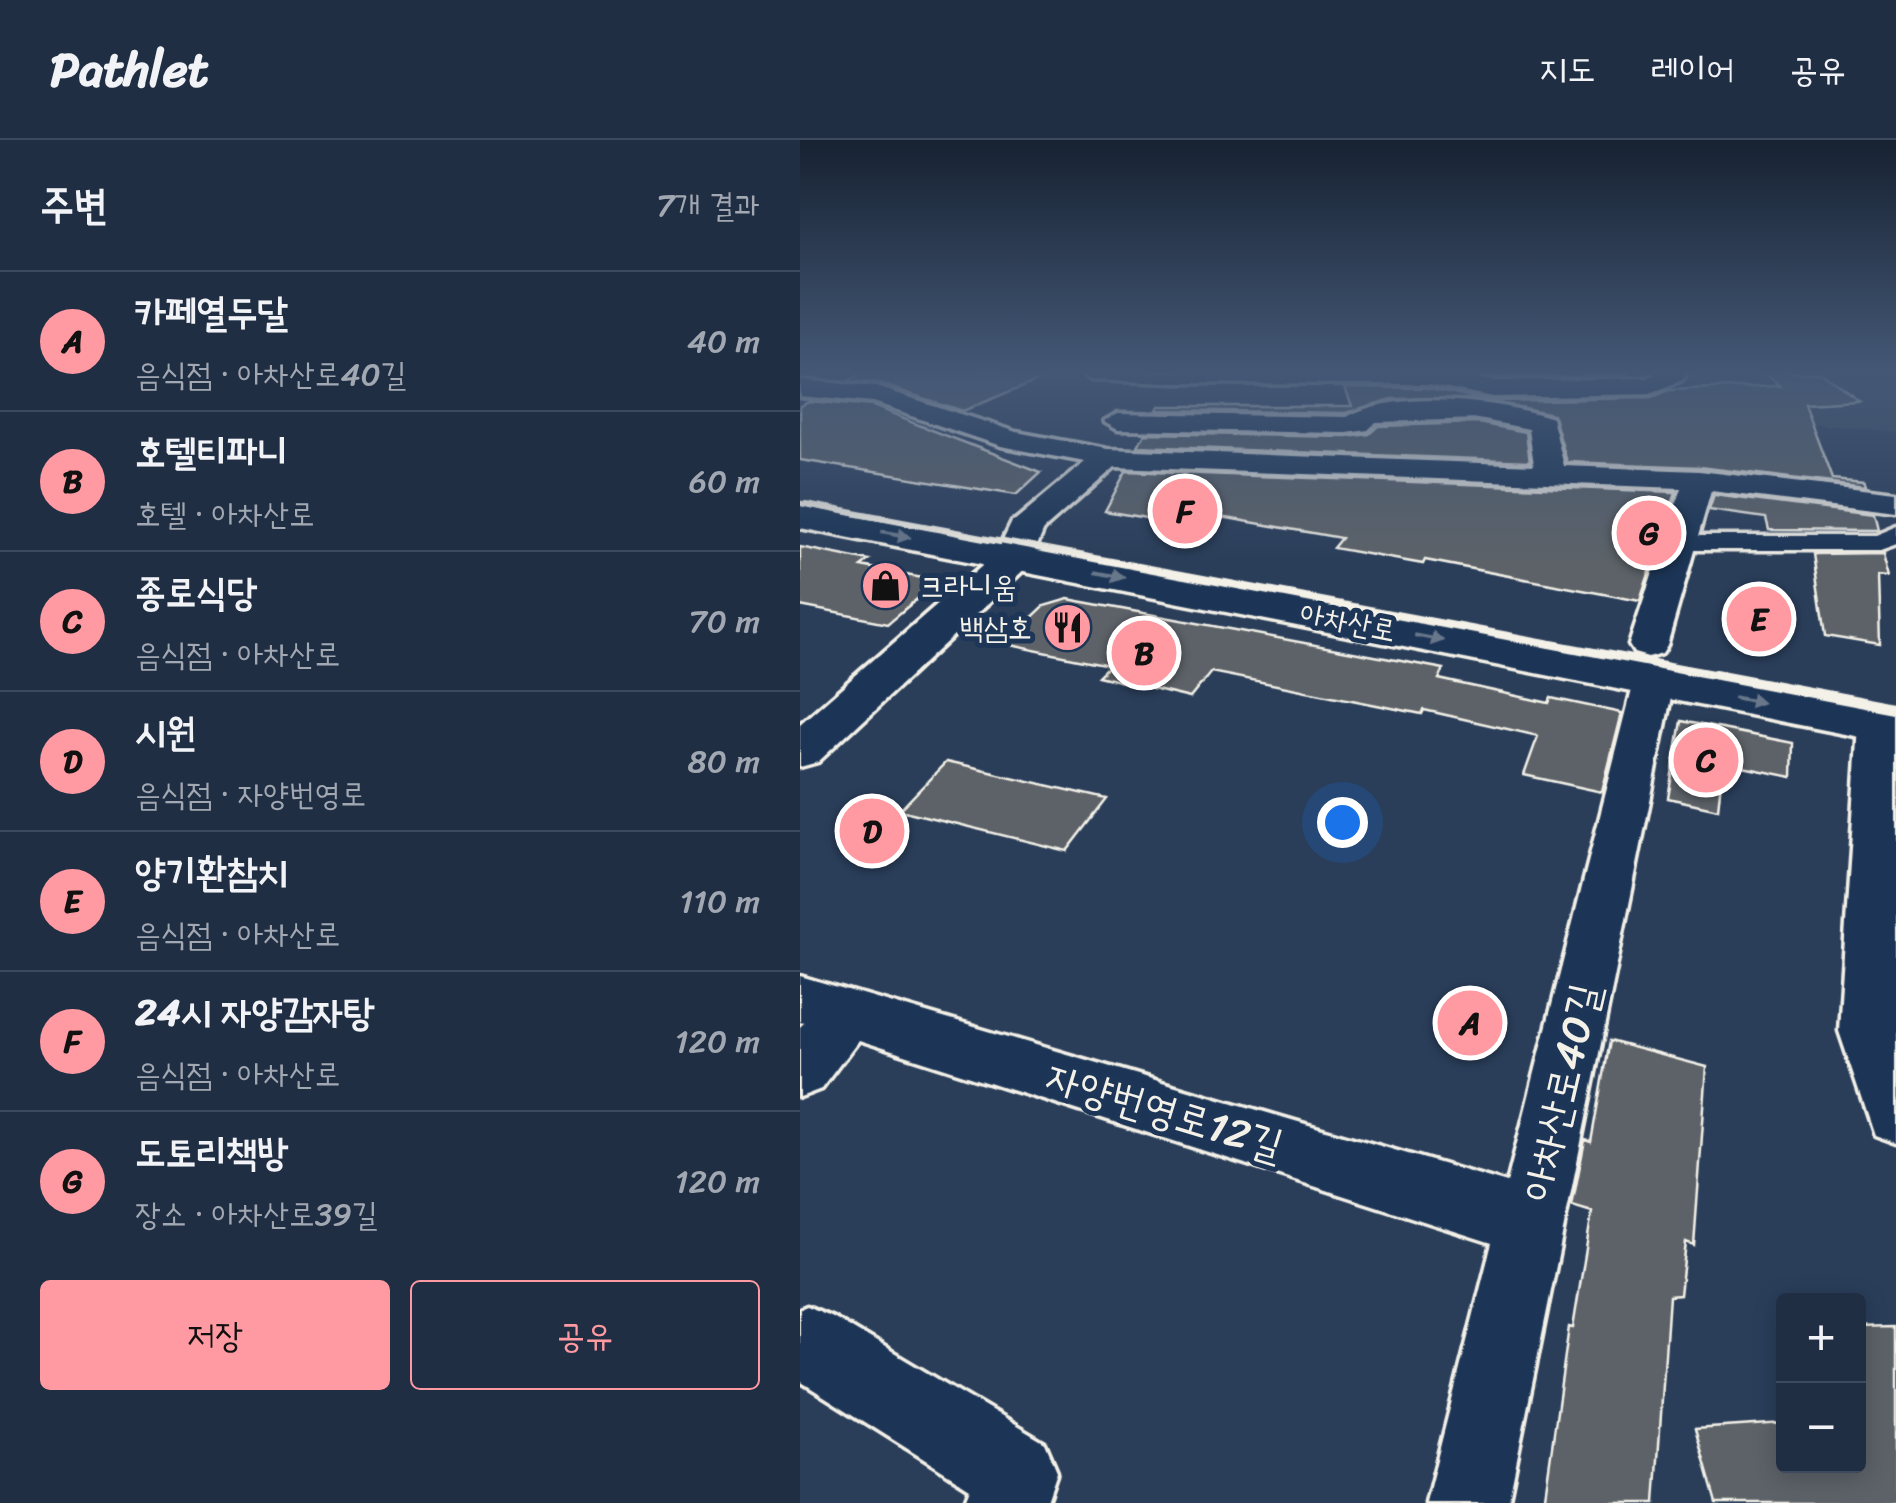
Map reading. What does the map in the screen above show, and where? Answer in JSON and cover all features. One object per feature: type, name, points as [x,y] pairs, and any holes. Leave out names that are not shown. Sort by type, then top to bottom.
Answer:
[{"type":"main road","name":"아차산로","points":[[800,486],[1020,543],[1651,663],[1891,715]]},
{"type":"main road","name":"아차산로","points":[[800,516],[1020,543]]},
{"type":"main road","points":[[801,748],[1020,543]]},
{"type":"street","points":[[997,436],[1108,458],[1699,480],[1896,504]]},
{"type":"street","points":[[1544,436],[1551,474]]},
{"type":"street","points":[[1020,543],[1108,458]]},
{"type":"street","name":"아차산로40길","points":[[1467,1503],[1677,543],[1699,480]]},
{"type":"street","points":[[1677,543],[1879,543],[1896,534]]},
{"type":"street","points":[[1891,715],[1868,1031],[1896,1115]]},
{"type":"street","points":[[800,1071],[823,1006]]},
{"type":"street","name":"자양번영로12길","points":[[823,1006],[1530,1222]]},
{"type":"street","points":[[807,1343],[1017,1471],[1006,1503]]},
{"type":"building","points":[[800,436],[946,436],[1041,472],[1016,495],[800,460]]},
{"type":"building","points":[[1144,436],[1526,436],[1530,461],[1138,446]]},
{"type":"building","points":[[1559,436],[1816,436],[1832,479],[1864,482],[1865,487],[1699,467],[1567,462]]},
{"type":"building","points":[[1126,471],[1676,492],[1640,601],[1425,560],[1423,564],[1333,548],[1341,538],[1204,514],[1193,526],[1105,511]]},
{"type":"building","points":[[1714,495],[1873,515],[1877,531],[1769,530],[1766,518],[1709,510]]},
{"type":"building","points":[[800,547],[870,561],[862,567],[939,581],[888,623],[800,606]]},
{"type":"building","points":[[1883,553],[1889,576],[1878,575],[1880,645],[1825,636],[1813,554]]},
{"type":"building","points":[[1068,599],[1444,669],[1439,679],[1549,703],[1551,698],[1622,713],[1602,792],[1524,775],[1538,736],[1424,710],[1422,714],[1211,672],[1190,698],[1098,676],[1109,665],[1004,644],[1044,606]]},
{"type":"building","points":[[1681,721],[1793,743],[1792,777],[1723,763],[1718,809],[1668,798]]},
{"type":"building","points":[[946,762],[1107,799],[1067,851],[900,810]]},
{"type":"building","points":[[1609,1041],[1707,1067],[1694,1245],[1686,1242],[1680,1295],[1669,1296],[1655,1503],[1544,1503],[1569,1327],[1573,1328],[1592,1212],[1572,1206],[1585,1140],[1591,1142]]},
{"type":"building","points":[[1896,1327],[1896,1503],[1716,1503],[1695,1429],[1776,1424],[1776,1473],[1866,1473],[1866,1328]]},
{"type":"railway","points":[[800,503],[820,507]]},
{"type":"railway","points":[[806,504],[1729,676]]},
{"type":"railway","points":[[1715,673],[1896,707]]},
{"type":"place","name":"24시 자양감자탕","points":[[1185,511]]},
{"type":"place","name":"도토리책방","points":[[1649,533]]},
{"type":"place","name":"크라니움","points":[[885,586]]},
{"type":"place","name":"양기환참치","points":[[1759,619]]},
{"type":"place","name":"백삼호","points":[[1067,628]]},
{"type":"place","name":"호텔티파니","points":[[1144,653]]},
{"type":"place","name":"종로식당","points":[[1706,760]]},
{"type":"place","name":"시원","points":[[872,831]]},
{"type":"place","name":"카페열두달","points":[[1470,1023]]}]
